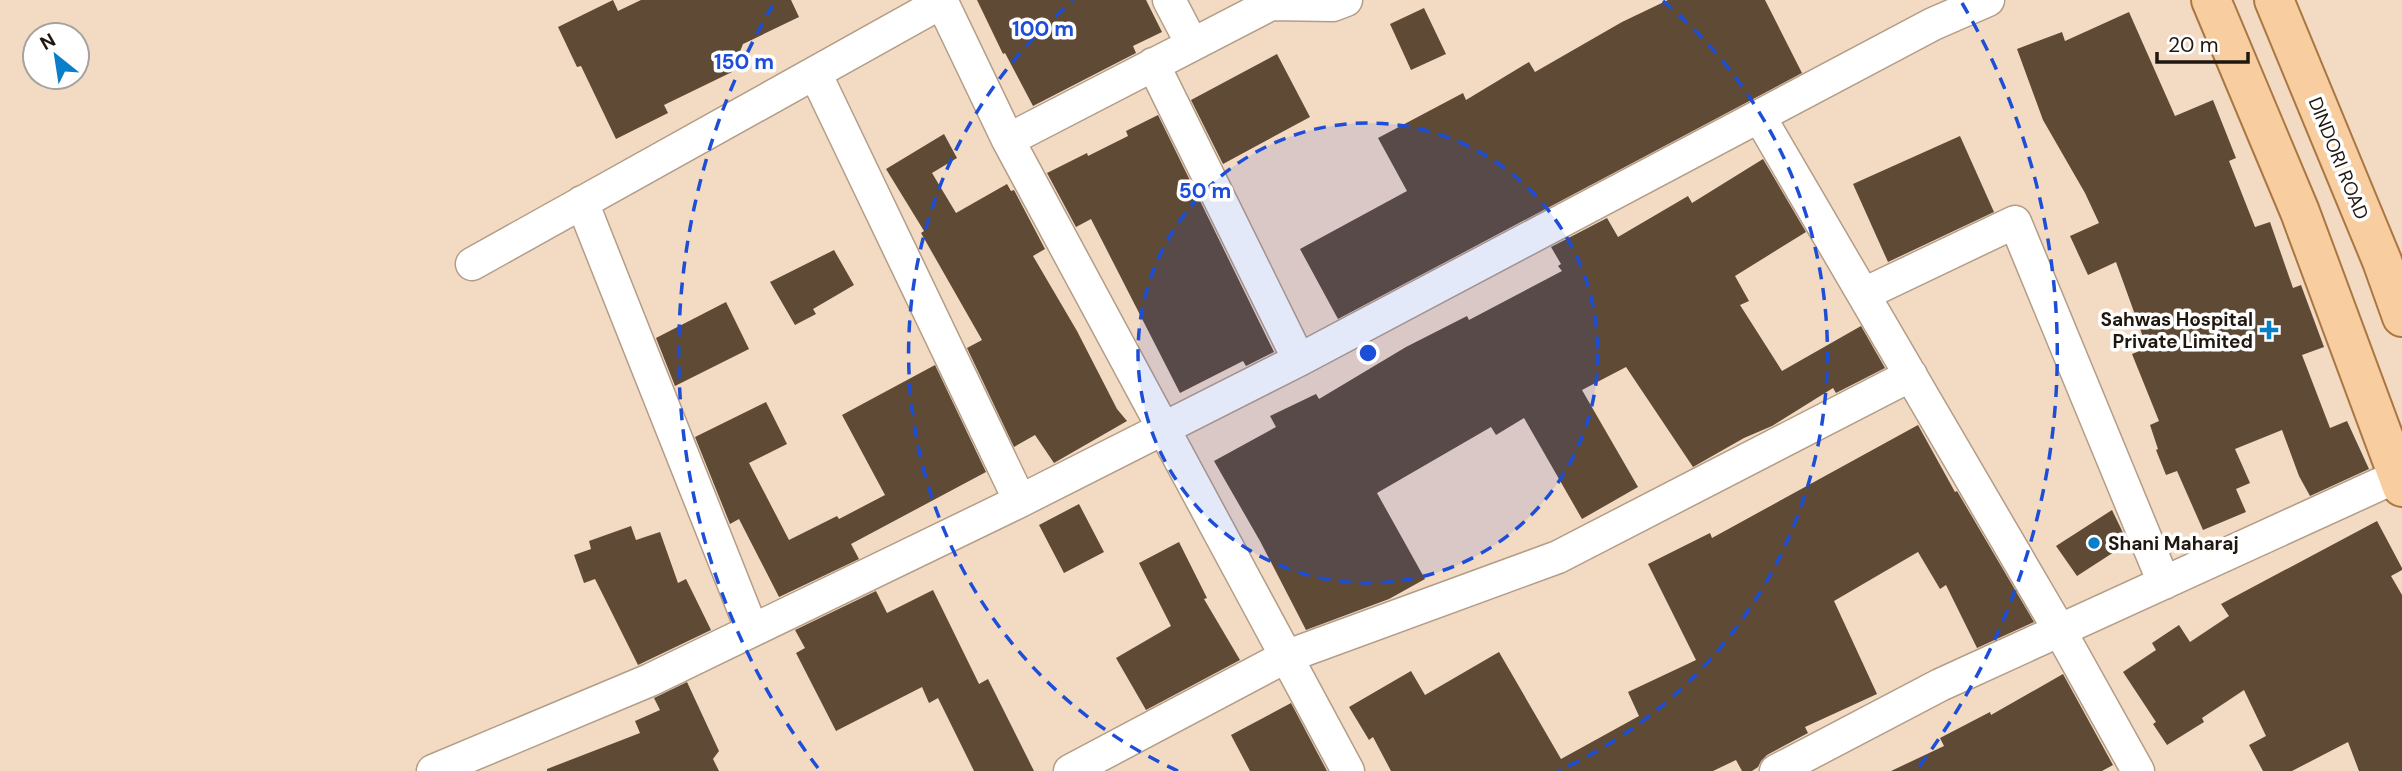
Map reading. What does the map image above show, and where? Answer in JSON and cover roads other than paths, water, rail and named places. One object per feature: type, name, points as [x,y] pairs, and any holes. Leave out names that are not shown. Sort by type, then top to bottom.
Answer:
[{"type":"main road","points":[[2211,0],[2300,212],[2400,479]]},
{"type":"main road","name":"DINDORI ROAD","points":[[2274,0],[2392,257],[2402,317]]},
{"type":"street","points":[[1169,0],[1192,44]]},
{"type":"street","points":[[1008,139],[1271,4],[1333,5],[1346,0]]},
{"type":"street","points":[[433,771],[650,680],[1020,501],[1299,360],[1933,24],[1988,0]]},
{"type":"street","points":[[472,264],[942,1],[1008,139],[1348,771]]},
{"type":"street","points":[[1153,64],[1299,360]]},
{"type":"street","points":[[815,73],[1020,501]]},
{"type":"street","points":[[1759,116],[2060,631],[2138,771]]},
{"type":"street","points":[[582,202],[752,630]]},
{"type":"street","points":[[1864,295],[2015,222],[2165,583]]},
{"type":"street","points":[[1070,771],[1285,657],[1559,557],[1911,375]]},
{"type":"street","points":[[1776,771],[1940,685],[2400,479]]},
{"type":"place","name":"Sahwas Hospital Private Limited","points":[[2269,330]]},
{"type":"place","name":"Shani Maharaj","points":[[2094,543]]}]
